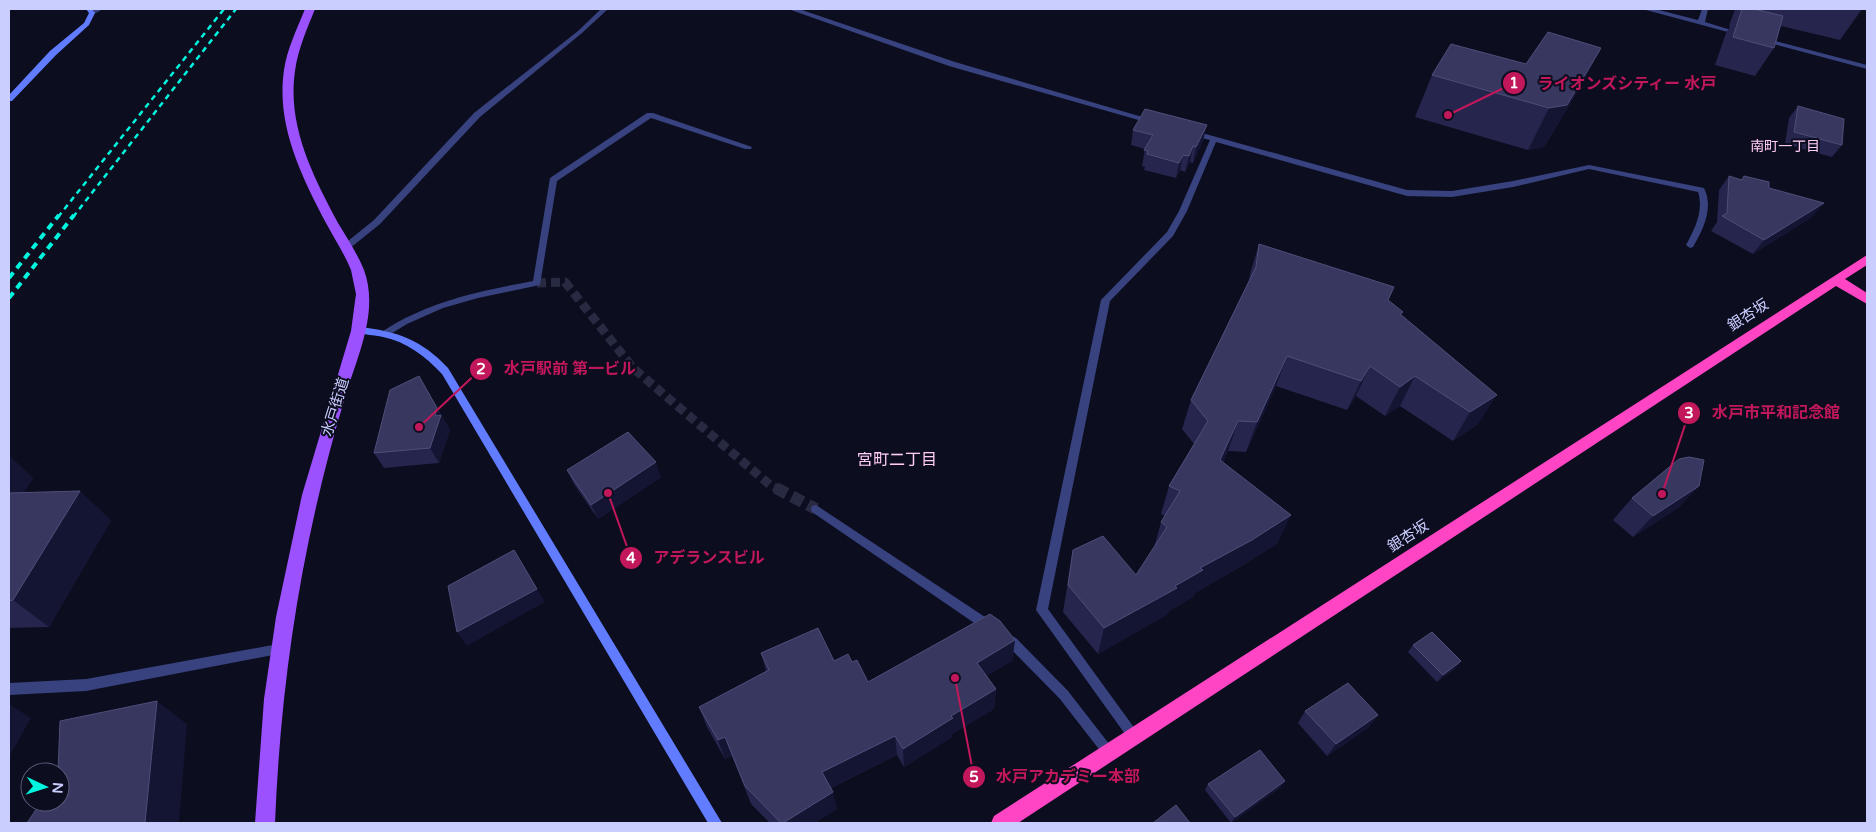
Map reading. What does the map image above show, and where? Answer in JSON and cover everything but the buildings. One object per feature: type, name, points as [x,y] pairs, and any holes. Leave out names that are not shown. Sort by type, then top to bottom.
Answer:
[{"type":"highway","name":"銀杏坂","points":[[1000,823],[1867,259]]},
{"type":"highway","points":[[1836,280],[1867,299]]},
{"type":"main road","name":"水戸街道","points":[[265,823],[271,717],[278,649],[309,497],[324,440],[359,330],[363,294],[360,274],[306,174],[288,117],[287,87],[291,63],[298,34],[310,9]]},
{"type":"street","points":[[9,99],[53,53],[87,24],[91,11],[100,9]]},
{"type":"street","points":[[346,247],[377,222],[478,115],[580,32],[605,9]]},
{"type":"street","points":[[793,9],[952,64],[1160,124]]},
{"type":"street","points":[[1648,9],[1748,36]]},
{"type":"street","points":[[1701,23],[1705,9]]},
{"type":"street","points":[[1757,38],[1867,67]]},
{"type":"street","points":[[386,333],[424,310],[481,293],[537,282],[553,180],[650,115],[748,147]]},
{"type":"street","points":[[1179,129],[1407,193],[1452,194],[1514,184],[1589,167],[1701,190],[1705,199],[1697,233],[1690,245]]},
{"type":"street","points":[[1134,737],[1042,610],[1106,300],[1170,234],[1183,211],[1214,139]]},
{"type":"street","points":[[359,330],[400,336],[433,357],[445,371],[715,823]]},
{"type":"street","points":[[816,509],[1012,642],[1064,695],[1109,753]]},
{"type":"street","points":[[9,688],[86,685],[278,649]]},
{"type":"tunnel","points":[[537,283],[565,282],[633,368],[770,485],[776,488]]},
{"type":"tunnel","points":[[776,488],[816,509]]},
{"type":"railway","points":[[58,217],[224,9]]},
{"type":"railway","points":[[73,217],[236,9]]},
{"type":"railway","points":[[9,278],[59,215]]},
{"type":"railway","points":[[9,298],[74,215]]},
{"type":"place","name":"ライオンズシティー 水戸","points":[[1448,115]]},
{"type":"place","name":"水戸駅前 第一ビル","points":[[419,427]]},
{"type":"place","name":"アデランスビル","points":[[608,493]]},
{"type":"place","name":"水戸市平和記念館","points":[[1662,494]]},
{"type":"place","name":"水戸アカデミー本部","points":[[955,678]]},
{"type":"district","name":"南町一丁目","points":[[1785,146]]},
{"type":"district","name":"宮町二丁目","points":[[897,459]]}]
